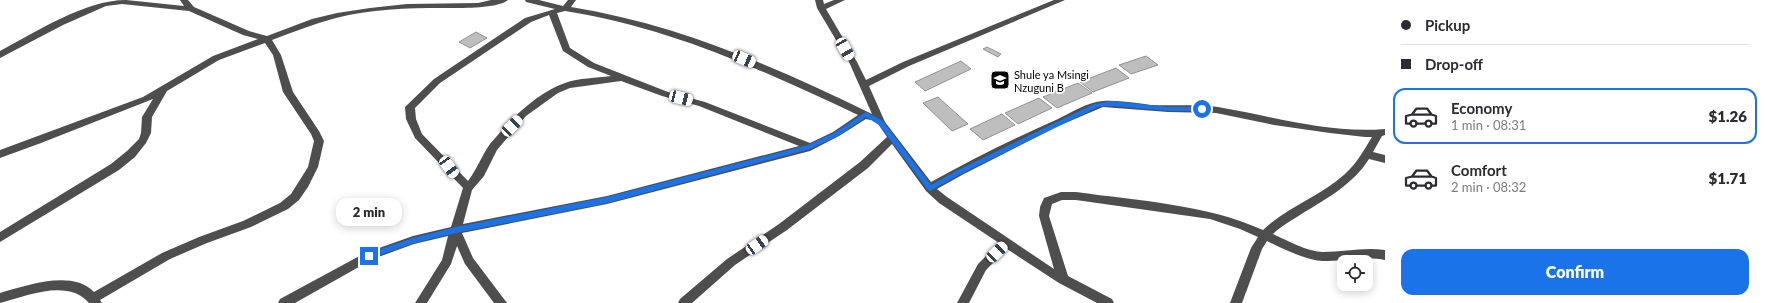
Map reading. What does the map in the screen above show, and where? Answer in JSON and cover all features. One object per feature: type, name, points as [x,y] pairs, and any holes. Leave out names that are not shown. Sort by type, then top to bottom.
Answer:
[{"type":"street","points":[[184,0],[191,10]]},
{"type":"street","points":[[0,154],[123,108],[163,90],[190,72],[216,58],[315,21],[356,12],[407,6],[478,5],[504,0]]},
{"type":"street","points":[[529,0],[651,27],[715,48],[772,71],[881,123]]},
{"type":"street","points":[[468,186],[461,181],[444,161],[418,136],[411,119],[410,108],[440,79],[528,20],[565,9],[572,0]]},
{"type":"street","points":[[841,0],[820,4],[853,62],[881,123],[930,188],[943,200],[1063,280],[1108,303]]},
{"type":"street","points":[[863,85],[906,64],[1061,0]]},
{"type":"street","points":[[0,55],[82,13],[116,1],[191,10],[246,33],[267,39],[278,55],[288,92],[316,133],[319,141],[313,167],[304,184],[296,196],[279,210],[172,253],[151,263],[95,300],[84,290],[61,285],[39,288],[0,298]]},
{"type":"street","points":[[552,12],[566,49],[592,65],[621,78],[665,94],[702,104],[810,147]]},
{"type":"street","points":[[421,303],[447,261],[468,186],[480,173],[493,148],[506,133],[523,114],[543,98],[568,85],[621,78]]},
{"type":"street","points":[[0,238],[115,167],[131,154],[143,141],[146,133],[147,117],[163,90]]},
{"type":"street","points":[[930,188],[958,172],[1053,125],[1092,107],[1103,104],[1168,109],[1216,110],[1289,125],[1354,133],[1382,133]]},
{"type":"street","points":[[284,303],[369,256],[413,240],[607,200],[810,147],[836,134],[866,115]]},
{"type":"street","points":[[1236,303],[1257,248],[1265,235],[1277,223],[1304,208],[1349,176],[1361,165],[1366,154],[1382,133]]},
{"type":"street","points":[[686,302],[731,262],[783,227],[864,165],[892,138]]},
{"type":"street","points":[[1366,154],[1385,159]]},
{"type":"street","points":[[1063,280],[1053,242],[1044,216],[1045,207],[1048,201],[1053,198],[1076,196],[1210,215],[1226,219],[1296,249],[1321,257],[1372,253],[1385,255]]},
{"type":"street","points":[[456,230],[469,261],[501,303]]},
{"type":"street","points":[[963,303],[982,267],[1007,242]]},
{"type":"building","points":[[476,32],[487,38],[470,48],[459,42]]},
{"type":"building","points":[[987,47],[1001,54],[998,57],[983,49]]},
{"type":"building","points":[[1146,56],[1158,65],[1131,74],[1119,65]]},
{"type":"building","points":[[961,61],[971,69],[925,91],[915,82]]},
{"type":"building","points":[[1116,68],[1129,78],[1093,92],[1080,82]]},
{"type":"building","points":[[1078,83],[1092,93],[1057,108],[1043,97]]},
{"type":"building","points":[[938,97],[968,124],[952,131],[923,103]]},
{"type":"building","points":[[1039,98],[1052,108],[1018,124],[1005,113]]},
{"type":"building","points":[[1002,114],[1015,125],[983,140],[970,129]]},
{"type":"place","name":"Shule ya Msingi Nzuguni B","points":[[1000,80]]},
{"type":"route","points":[[369,256],[413,240],[607,200],[810,147],[836,134],[866,115],[881,123],[930,188],[958,172],[1002,152],[1053,125],[1096,105],[1112,104],[1168,109],[1202,109]]}]
